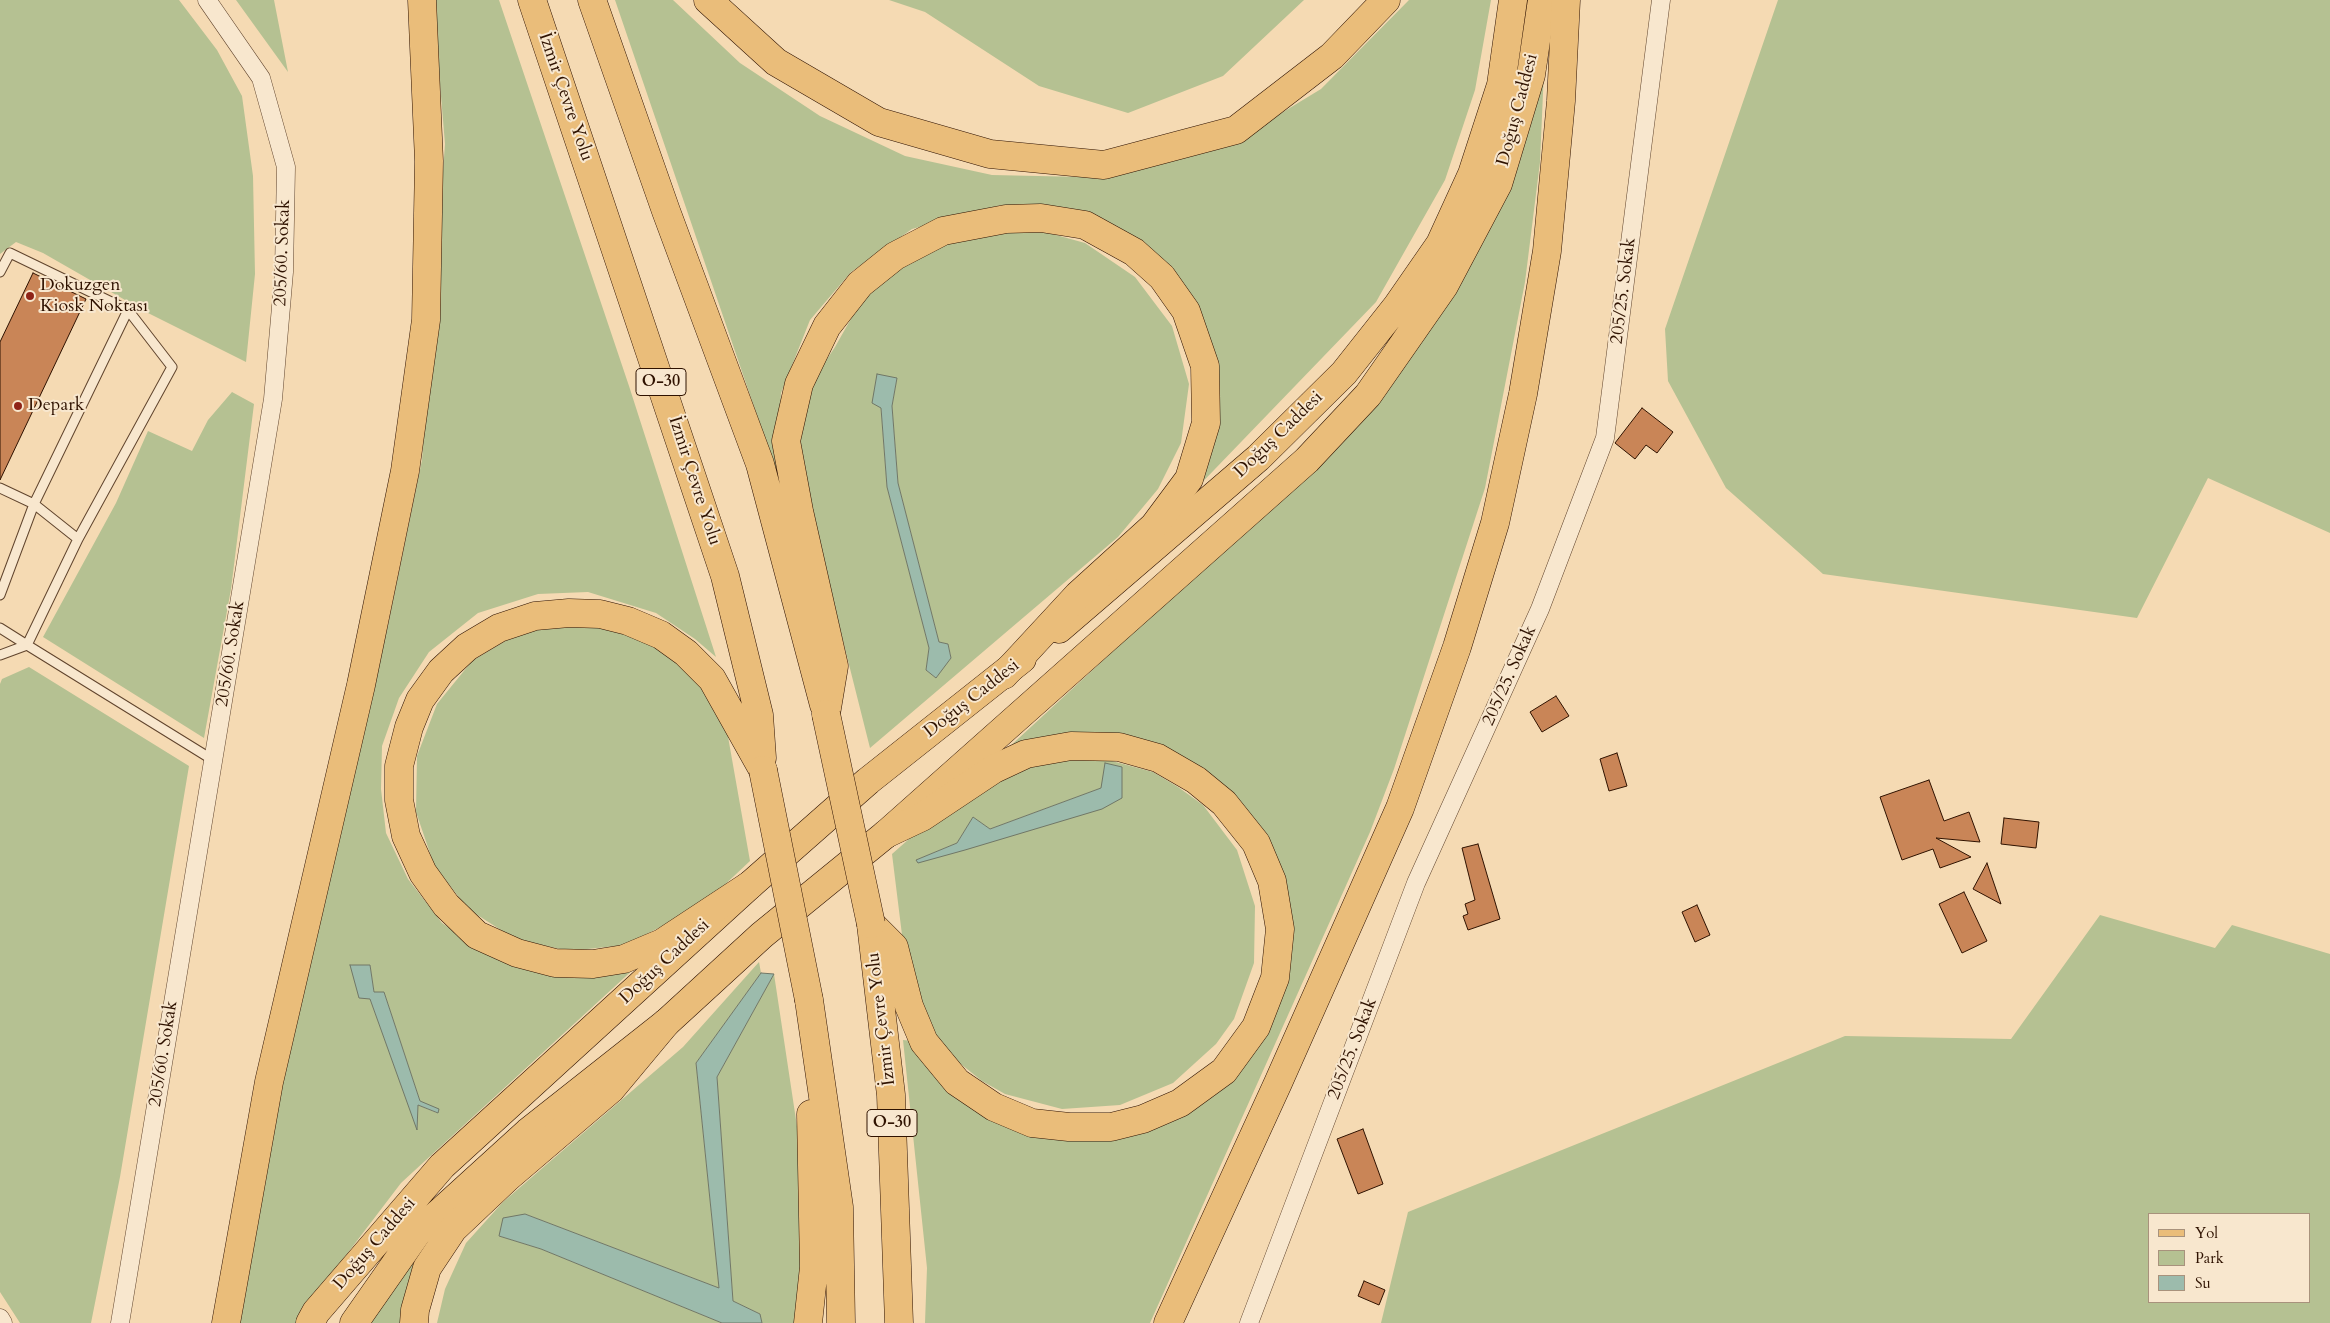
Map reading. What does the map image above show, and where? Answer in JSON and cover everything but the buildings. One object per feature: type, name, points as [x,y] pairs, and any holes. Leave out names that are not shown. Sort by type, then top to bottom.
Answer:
[{"type":"main road","points":[[226,1323],[269,1082],[362,685],[405,471],[426,320],[429,161],[422,0]]},
{"type":"main road","name":"İzmir Çevre Yolu","points":[[532,0],[725,576],[759,714],[763,770]]},
{"type":"main road","name":"O-30","points":[[592,0],[666,211],[760,464],[826,714],[871,924]]},
{"type":"main road","points":[[708,0],[776,62],[879,122],[990,154],[1104,165],[1236,130],[1332,56],[1386,0]]},
{"type":"main road","name":"Doğuş Caddesi","points":[[310,1323],[316,1312],[442,1166],[750,884],[868,780],[1004,674],[1258,458],[1344,373],[1397,306],[1440,244],[1472,174],[1501,86],[1513,0]]},
{"type":"main road","name":"Doğuş Caddesi","points":[[354,1323],[417,1233],[528,1132],[666,1023],[762,935],[886,834],[1307,460],[1368,395],[1444,286],[1498,184],[1531,75],[1542,0]]},
{"type":"main road","points":[[1168,1323],[1278,1083],[1400,808],[1458,647],[1495,523],[1523,394],[1547,251],[1561,101],[1566,0]]},
{"type":"main road","points":[[826,714],[834,666],[799,511],[786,441],[799,384],[827,326],[860,284],[895,256],[943,231],[1006,219],[1041,218],[1085,225],[1134,252],[1162,277],[1186,311],[1205,366],[1206,423],[1189,479],[1154,526],[1078,595],[1004,674]]},
{"type":"main road","points":[[750,884],[662,942],[624,959],[593,964],[555,963],[516,953],[477,935],[446,905],[423,874],[406,836],[399,800],[399,766],[409,727],[420,700],[441,671],[467,646],[499,628],[535,616],[569,613],[600,614],[628,621],[661,635],[686,653],[712,679],[763,770]]},
{"type":"main road","points":[[871,924],[894,947],[909,1006],[924,1042],[957,1082],[994,1107],[1032,1122],[1060,1126],[1111,1127],[1143,1119],[1180,1103],[1224,1070],[1256,1028],[1275,978],[1280,929],[1272,881],[1256,843],[1224,803],[1196,780],[1158,758],[1119,747],[1071,746],[1026,754],[994,769],[922,817],[886,834]]},
{"type":"main road","name":"O-30","points":[[763,770],[809,1000],[839,1207],[841,1323]]},
{"type":"main road","name":"İzmir Çevre Yolu","points":[[871,924],[891,1095],[899,1323]]},
{"type":"main road","points":[[808,1323],[814,1267],[809,1000]]},
{"type":"main road","points":[[414,1323],[415,1310],[427,1268],[453,1229],[508,1177],[611,1089],[666,1023]]},
{"type":"street","name":"205/60. Sokak","points":[[120,1323],[273,399],[284,272],[286,167],[261,78],[207,0]]},
{"type":"street","name":"205/25. Sokak","points":[[1248,1323],[1416,882],[1540,608],[1604,438],[1661,0]]},
{"type":"street","points":[[0,1318],[3,1323]]},
{"type":"lane","points":[[0,272],[10,253],[128,310],[172,367],[78,539],[27,645],[0,656]]},
{"type":"lane","points":[[0,595],[34,504],[128,310]]},
{"type":"lane","points":[[0,488],[34,504],[78,539]]},
{"type":"lane","points":[[0,628],[213,760]]},
{"type":"green space","points":[[0,0],[179,0],[217,50],[242,96],[253,176],[255,274],[246,362],[146,312],[43,253],[16,242],[0,254]]},
{"type":"green space","points":[[236,0],[274,0],[288,72]]},
{"type":"green space","points":[[433,0],[499,0],[629,386],[716,657],[695,639],[656,613],[588,592],[538,594],[478,613],[429,652],[399,698],[382,746],[381,789],[386,833],[408,879],[442,923],[492,957],[541,971],[637,966],[401,1183],[305,1309],[297,1323],[235,1323],[271,1109],[388,625],[422,460],[445,144]],"holes":[[[370,965],[374,992],[384,992],[420,1101],[437,1113],[418,1105],[417,1128],[370,999]]]},
{"type":"green space","points":[[615,0],[673,0],[740,63],[820,116],[905,156],[992,175],[1083,177],[1242,137],[1321,89],[1409,0],[1491,0],[1475,90],[1445,180],[1376,302],[1188,497],[1214,417],[1169,268],[1083,215],[1001,205],[912,229],[851,272],[810,320],[781,393],[777,474]]},
{"type":"green space","points":[[889,0],[1304,0],[1223,76],[1128,113],[1039,86],[925,12]]},
{"type":"green space","points":[[1778,0],[2330,0],[2330,533],[2208,478],[2137,618],[1823,574],[1726,488],[1668,381],[1665,329]]},
{"type":"green space","points":[[1545,47],[1540,162],[1525,282],[1485,488],[1394,769],[1370,832],[1150,1323],[925,1323],[927,1268],[903,1040],[912,1041],[923,1063],[948,1089],[1112,1134],[1258,1032],[1274,872],[1176,755],[1007,749],[1160,608],[1415,339]]},
{"type":"green space","points":[[1027,227],[1085,243],[1135,277],[1172,326],[1189,384],[1181,443],[1158,489],[1118,537],[870,748],[800,470],[800,423],[809,386],[835,347],[865,294],[911,254],[967,231]],"holes":[[[897,378],[892,406],[898,483],[939,642],[948,644],[951,657],[936,678],[926,670],[929,648],[887,487],[881,408]]]},
{"type":"green space","points":[[232,392],[254,404],[231,589],[204,738],[43,637],[116,503],[148,431],[192,451],[208,420]]},
{"type":"green space","points":[[568,622],[620,627],[668,648],[707,684],[727,731],[750,861],[718,891],[674,920],[625,945],[569,951],[515,939],[468,909],[434,865],[416,812],[417,756],[437,704],[472,661],[517,634]]},
{"type":"green space","points":[[29,667],[189,766],[120,1177],[91,1323],[20,1323],[0,1292],[0,684],[2,679]]},
{"type":"green space","points":[[1097,757],[1153,772],[1178,787],[1203,805],[1237,850],[1255,906],[1254,963],[1234,1019],[1216,1044],[1173,1083],[1120,1105],[1062,1109],[1005,1094],[982,1081],[957,1061],[937,1039],[923,1014],[905,959],[892,854],[918,831],[963,801],[1038,761]],"holes":[[[1101,788],[916,860],[957,843],[973,817],[990,829]]]},
{"type":"green space","points":[[2100,915],[2215,948],[2232,925],[2330,954],[2330,1323],[1381,1323],[1408,1212],[1845,1036],[2011,1039]]},
{"type":"green space","points":[[759,962],[761,973],[696,1063],[719,1288],[525,1214],[499,1236],[541,1249],[722,1323],[437,1323],[445,1289],[466,1243],[503,1202],[683,1047]]},
{"type":"green space","points":[[774,974],[801,1153],[801,1290],[797,1323],[762,1323],[760,1314],[733,1301],[717,1077]]},
{"type":"green space","points":[[425,1244],[408,1284],[401,1323],[365,1323]]},
{"type":"water","points":[[877,374],[897,378],[892,406],[898,483],[939,642],[948,644],[951,658],[936,678],[926,670],[929,648],[887,487],[881,408],[872,403]]},
{"type":"water","points":[[1105,763],[1122,767],[1122,798],[1102,809],[918,863],[916,860],[957,843],[973,817],[990,829],[1101,788]]},
{"type":"water","points":[[350,965],[370,965],[374,992],[384,992],[420,1101],[439,1109],[438,1113],[418,1105],[417,1130],[370,999],[359,998]]},
{"type":"water","points":[[761,973],[774,974],[717,1077],[733,1301],[760,1314],[762,1323],[722,1323],[541,1249],[499,1236],[503,1218],[525,1214],[719,1288],[696,1063]]},
{"type":"place","name":"Dokuzgen Kiosk Noktası","points":[[30,296]]},
{"type":"place","name":"Depark","points":[[18,406]]}]
